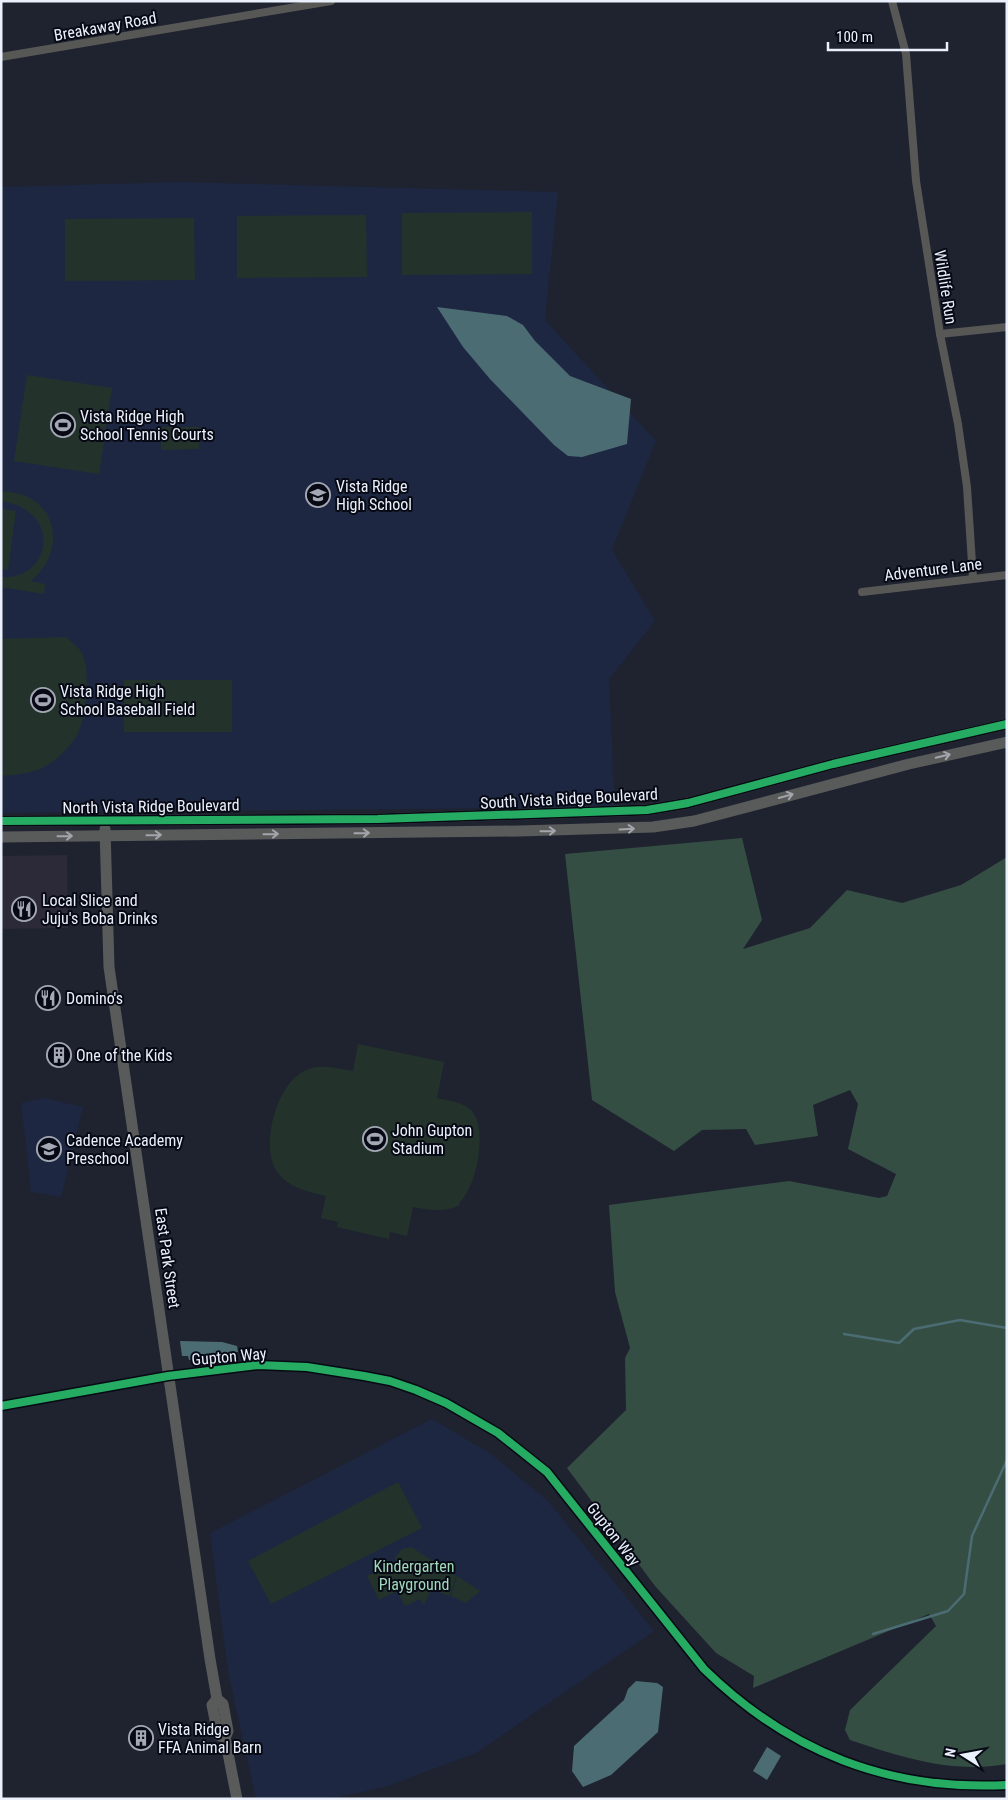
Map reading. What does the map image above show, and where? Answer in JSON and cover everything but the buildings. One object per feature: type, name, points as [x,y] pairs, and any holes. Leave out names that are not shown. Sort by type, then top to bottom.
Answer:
[{"type":"street","name":"Breakaway Road","points":[[1,57],[331,1]]},
{"type":"street","name":"Wildlife Run","points":[[892,1],[906,54],[916,181],[940,334],[960,434],[967,487],[974,578]]},
{"type":"street","points":[[940,334],[1007,327]]},
{"type":"street","name":"Adventure Lane","points":[[862,592],[1007,575]]},
{"type":"street","name":"South Vista Ridge Boulevard","points":[[302,819],[578,814],[647,810],[688,803],[833,764],[1007,724]]},
{"type":"street","name":"South Vista Ridge Boulevard","points":[[313,834],[653,827],[694,821],[909,764],[1007,742]]},
{"type":"street","name":"North Vista Ridge Boulevard","points":[[1,822],[302,819]]},
{"type":"street","name":"East Park Street","points":[[105,821],[109,967],[217,1699],[223,1704],[228,1731],[225,1738],[237,1799]]},
{"type":"street","name":"North Vista Ridge Boulevard","points":[[1,837],[313,834]]},
{"type":"street","name":"Gupton Way","points":[[1,1406],[168,1376],[258,1365],[308,1368],[390,1381],[446,1403],[498,1432],[547,1472],[704,1669],[726,1691],[775,1727],[825,1754],[890,1776],[949,1786],[1007,1785]]},
{"type":"shaded area","name":"Vista Ridge High School","points":[[179,182],[558,192],[545,320],[656,441],[612,550],[655,621],[609,679],[615,807],[1,813],[1,187]]},
{"type":"shaded area","points":[[437,307],[507,316],[523,325],[535,341],[570,376],[631,399],[627,444],[582,457],[568,456],[554,445],[490,379],[463,347]]},
{"type":"shaded area","points":[[742,838],[762,920],[743,949],[810,928],[847,890],[902,903],[961,885],[1007,857],[1007,1764],[987,1767],[966,1767],[927,1762],[850,1740],[845,1730],[850,1710],[936,1626],[929,1614],[753,1688],[754,1676],[716,1653],[655,1586],[567,1468],[626,1410],[625,1358],[630,1348],[615,1292],[609,1205],[789,1181],[879,1198],[887,1196],[896,1174],[848,1149],[858,1104],[850,1090],[813,1105],[818,1136],[755,1145],[746,1129],[702,1130],[674,1151],[592,1100],[565,854]]},
{"type":"shaded area","points":[[67,855],[68,928],[1,929],[1,856]]},
{"type":"shaded area","name":"Cadence Academy Preschool","points":[[44,1098],[83,1107],[61,1197],[31,1192],[21,1103]]},
{"type":"shaded area","points":[[180,1341],[222,1342],[237,1346],[238,1352],[189,1360],[188,1356],[182,1356]]},
{"type":"shaded area","points":[[432,1419],[491,1454],[548,1501],[654,1631],[476,1753],[385,1787],[328,1799],[256,1799],[228,1672],[210,1533]]},
{"type":"shaded area","points":[[636,1681],[657,1683],[663,1687],[658,1732],[611,1775],[583,1787],[572,1771],[574,1746],[624,1700],[628,1689]]},
{"type":"shaded area","points":[[767,1747],[781,1756],[767,1780],[753,1771]]},
{"type":"green space","points":[[532,212],[532,274],[402,275],[402,213]]},
{"type":"green space","points":[[366,215],[367,277],[237,278],[237,216]]},
{"type":"green space","points":[[194,218],[195,280],[65,281],[65,219]]},
{"type":"green space","name":"Vista Ridge High School Tennis Courts","points":[[27,375],[112,388],[99,474],[14,461]]},
{"type":"green space","points":[[160,427],[199,427],[199,449],[161,450]]},
{"type":"green space","points":[[1,491],[28,497],[39,505],[47,515],[52,526],[52,550],[40,572],[31,581],[45,584],[44,594],[1,587],[1,577],[18,575],[31,568],[39,557],[43,544],[42,530],[35,518],[21,507],[1,501]]},
{"type":"green space","points":[[1,509],[16,511],[8,570],[1,569]]},
{"type":"green space","name":"Vista Ridge High School Baseball Field","points":[[66,637],[80,650],[86,668],[85,703],[78,733],[61,754],[39,770],[1,776],[1,639]]},
{"type":"green space","points":[[124,680],[232,680],[232,732],[124,732]]},
{"type":"green space","name":"John Gupton Stadium","points":[[358,1044],[444,1062],[437,1098],[456,1102],[469,1108],[477,1119],[480,1144],[478,1158],[471,1184],[459,1203],[460,1205],[443,1210],[413,1207],[407,1236],[390,1232],[389,1239],[337,1227],[338,1222],[321,1218],[326,1196],[294,1186],[278,1173],[273,1162],[270,1148],[270,1133],[278,1103],[285,1089],[294,1078],[304,1071],[316,1067],[353,1071]]},
{"type":"green space","points":[[398,1482],[422,1528],[271,1604],[248,1561]]},
{"type":"green space","name":"Kindergarten Playground","points":[[411,1547],[456,1576],[450,1596],[431,1590],[424,1605],[420,1599],[405,1606],[397,1591],[379,1600],[367,1576],[396,1561],[395,1558],[402,1549]]},
{"type":"green space","points":[[457,1576],[480,1591],[466,1603],[451,1596]]},
{"type":"waterway","points":[[844,1334],[899,1343],[914,1329],[960,1320],[1007,1328]]},
{"type":"waterway","points":[[873,1634],[948,1611],[964,1594],[972,1536],[1007,1460]]},
{"type":"cycle path","points":[[1,821],[378,819],[647,810],[688,803],[833,764],[1007,724]]},
{"type":"cycle path","points":[[1,1406],[168,1376],[258,1365],[307,1367],[364,1376],[390,1381],[416,1390],[446,1403],[498,1433],[547,1472],[704,1669],[737,1698],[770,1723],[806,1744],[843,1760],[881,1773],[921,1781],[963,1785],[1007,1785]]},
{"type":"place","name":"Vista Ridge High School Tennis Courts","points":[[63,425]]},
{"type":"place","name":"Vista Ridge High School","points":[[318,495]]},
{"type":"place","name":"Vista Ridge High School Baseball Field","points":[[43,700]]},
{"type":"place","name":"Local Slice and Juju's Boba Drinks","points":[[24,909]]},
{"type":"place","name":"Domino's","points":[[48,998]]},
{"type":"place","name":"One of the Kids","points":[[59,1055]]},
{"type":"place","name":"John Gupton Stadium","points":[[375,1139]]},
{"type":"place","name":"Cadence Academy Preschool","points":[[49,1149]]},
{"type":"place","name":"Vista Ridge FFA Animal Barn","points":[[141,1738]]}]
